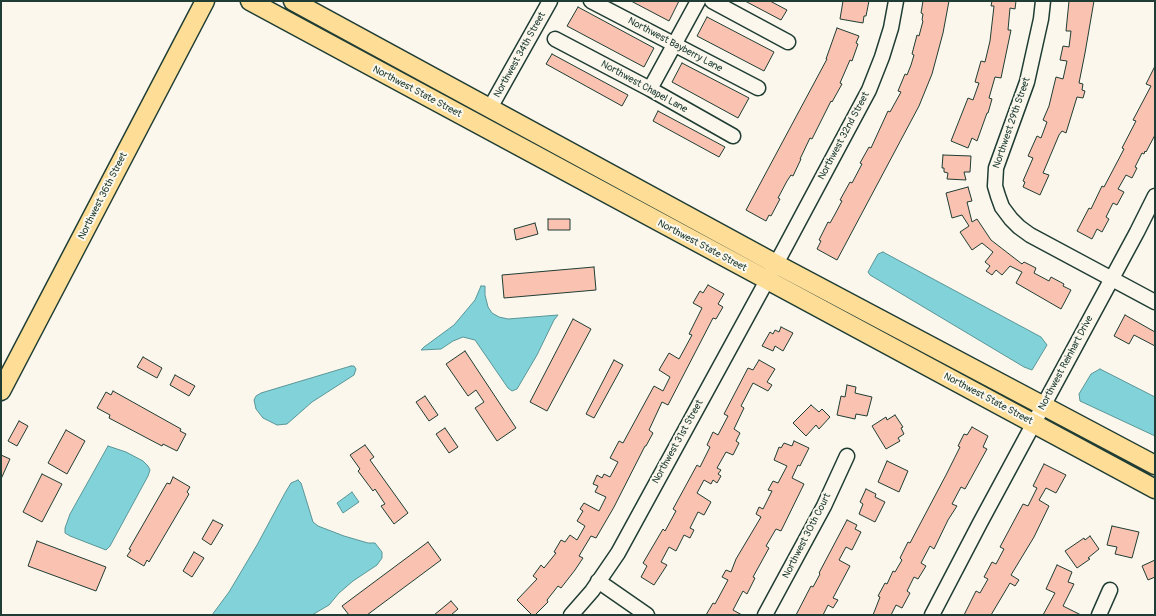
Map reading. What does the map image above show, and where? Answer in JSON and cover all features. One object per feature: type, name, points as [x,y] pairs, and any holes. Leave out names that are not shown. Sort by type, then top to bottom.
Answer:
[{"type":"main road","name":"Northwest 36th Street","points":[[1,391],[205,1]]},
{"type":"main road","name":"Northwest State Street","points":[[250,1],[1155,489]]},
{"type":"main road","name":"Northwest State Street","points":[[292,1],[776,264],[1155,465]]},
{"type":"street","name":"Northwest 34th Street","points":[[490,108],[550,1]]},
{"type":"street","name":"Northwest Bayberry Lane","points":[[591,1],[758,88]]},
{"type":"street","points":[[650,89],[698,1]]},
{"type":"street","points":[[712,1],[788,42]]},
{"type":"street","name":"Northwest 32nd Street","points":[[776,264],[876,74],[891,28],[896,1]]},
{"type":"street","name":"Northwest 29th Street","points":[[1042,1],[1041,19],[1027,82],[996,168],[995,186],[1002,207],[1019,227],[1030,235],[1155,302]]},
{"type":"street","name":"Northwest Chapel Lane","points":[[555,39],[650,89],[733,136]]},
{"type":"street","name":"Northwest Reinhart Drive","points":[[932,615],[1155,196]]},
{"type":"street","name":"Northwest 31st Street","points":[[572,615],[592,591],[618,553],[776,264]]},
{"type":"street","name":"Northwest 30th Court","points":[[765,615],[824,506],[847,456]]},
{"type":"street","points":[[598,581],[647,615]]},
{"type":"street","points":[[1099,615],[1110,590]]},
{"type":"water","points":[[883,252],[1041,337],[1047,345],[1032,370],[1024,367],[870,275],[868,272],[878,254]]},
{"type":"water","points":[[481,286],[485,286],[485,295],[488,307],[492,313],[499,317],[508,319],[558,315],[517,389],[512,391],[508,388],[475,340],[463,337],[453,341],[441,349],[421,350],[454,325],[475,300]]},
{"type":"water","points":[[354,366],[356,369],[354,375],[312,402],[287,424],[277,425],[263,418],[256,409],[254,400],[256,396],[261,393]]},
{"type":"water","points":[[1100,369],[1155,397],[1155,436],[1080,401],[1079,394],[1091,374]]},
{"type":"water","points":[[108,446],[126,452],[143,461],[150,470],[110,546],[106,550],[70,536],[65,533],[65,528],[70,514]]},
{"type":"water","points":[[298,480],[301,483],[313,522],[318,526],[344,536],[368,543],[375,543],[382,552],[382,558],[377,565],[353,581],[339,593],[329,605],[312,615],[212,615],[229,592],[291,483]]},
{"type":"water","points":[[352,492],[359,502],[343,513],[337,503]]},
{"type":"building","points":[[631,1],[679,1],[669,21]]},
{"type":"building","points":[[745,1],[770,1],[787,10],[781,20]]},
{"type":"building","points":[[843,1],[869,1],[863,23],[840,19]]},
{"type":"building","points":[[923,1],[949,1],[943,33],[932,74],[919,106],[837,260],[817,249],[821,241],[819,240],[828,222],[830,223],[834,216],[842,201],[840,200],[850,182],[852,183],[862,164],[860,163],[869,147],[871,148],[888,111],[890,112],[901,92],[898,91],[905,74],[907,75],[911,65],[917,35],[919,36],[923,21],[923,14],[921,13]]},
{"type":"building","points":[[992,1],[1016,1],[1015,9],[1010,8],[1008,30],[1011,30],[1001,78],[995,77],[989,98],[992,99],[988,113],[977,141],[972,138],[968,148],[951,141],[968,98],[973,100],[979,83],[975,82],[981,61],[985,62],[990,41],[994,6],[991,6]]},
{"type":"building","points":[[1069,1],[1094,1],[1079,83],[1083,84],[1082,90],[1085,91],[1083,98],[1077,97],[1066,133],[1062,131],[1059,135],[1043,173],[1049,175],[1040,195],[1023,187],[1025,182],[1023,181],[1033,158],[1028,156],[1037,136],[1041,138],[1047,122],[1043,120],[1049,106],[1056,77],[1063,79],[1067,61],[1060,60],[1063,46],[1069,47],[1071,31],[1066,31]]},
{"type":"building","points":[[578,7],[654,48],[644,67],[567,26]]},
{"type":"building","points":[[707,17],[774,52],[764,71],[697,36]]},
{"type":"building","points":[[837,28],[859,36],[852,61],[850,60],[840,83],[842,84],[832,102],[831,101],[812,139],[810,138],[793,176],[791,175],[787,181],[778,198],[780,199],[771,216],[769,215],[766,221],[746,210],[827,59]]},
{"type":"building","points":[[552,54],[628,95],[622,106],[546,64]]},
{"type":"building","points":[[682,63],[749,98],[738,118],[672,82]]},
{"type":"building","points":[[1155,66],[1155,135],[1146,152],[1145,151],[1144,154],[1142,153],[1135,167],[1137,168],[1132,178],[1126,175],[1118,189],[1124,192],[1117,205],[1113,203],[1106,217],[1109,219],[1102,232],[1097,229],[1092,239],[1077,231],[1089,208],[1091,209],[1102,186],[1104,187],[1124,149],[1122,148],[1136,121],[1133,120],[1151,86],[1146,84]]},
{"type":"building","points":[[658,111],[725,147],[719,157],[653,121]]},
{"type":"building","points":[[943,155],[971,156],[970,172],[964,172],[966,180],[947,179],[948,173],[944,172],[944,168],[942,168]]},
{"type":"building","points":[[968,187],[972,201],[967,202],[972,222],[977,219],[991,240],[1022,264],[1024,262],[1036,268],[1034,273],[1049,281],[1051,277],[1064,284],[1063,286],[1071,290],[1061,309],[1016,283],[1022,272],[1010,266],[1002,275],[996,270],[992,275],[986,271],[990,266],[985,262],[993,252],[982,243],[972,250],[960,232],[969,226],[962,215],[952,218],[946,193]]},
{"type":"building","points":[[548,219],[570,219],[570,230],[548,230]]},
{"type":"building","points":[[535,223],[538,234],[516,240],[514,229]]},
{"type":"building","points":[[594,267],[596,290],[504,298],[502,275]]},
{"type":"building","points":[[708,285],[724,294],[718,304],[723,307],[716,319],[713,318],[668,405],[662,402],[649,430],[653,433],[596,538],[591,536],[579,556],[583,558],[575,570],[561,588],[558,586],[547,600],[548,602],[535,615],[532,615],[517,600],[537,579],[533,576],[541,565],[544,568],[556,553],[554,552],[561,540],[565,542],[570,535],[577,540],[585,526],[577,521],[583,511],[580,509],[584,503],[599,511],[606,497],[595,492],[598,486],[593,484],[597,475],[602,478],[604,474],[610,477],[618,462],[610,458],[619,441],[623,443],[654,386],[663,391],[670,377],[659,370],[669,353],[679,359],[692,335],[689,334],[702,308],[693,303],[700,291],[703,293]]},
{"type":"building","points":[[1125,315],[1155,332],[1155,346],[1134,335],[1129,344],[1114,336]]},
{"type":"building","points":[[573,319],[591,329],[547,411],[530,402]]},
{"type":"building","points":[[781,327],[793,333],[783,351],[775,346],[773,351],[762,346],[770,332],[773,334],[775,330],[779,332]]},
{"type":"building","points":[[465,351],[516,428],[497,441],[475,408],[484,402],[476,390],[468,396],[446,364]]},
{"type":"building","points":[[143,357],[162,368],[157,378],[137,367]]},
{"type":"building","points":[[614,360],[623,365],[594,418],[586,414]]},
{"type":"building","points":[[759,360],[775,369],[767,382],[772,385],[768,391],[753,383],[741,406],[744,408],[734,429],[740,433],[736,441],[739,443],[733,455],[726,452],[717,468],[721,470],[718,474],[721,476],[717,483],[713,480],[711,484],[704,480],[697,493],[711,502],[704,515],[698,512],[690,528],[694,530],[690,538],[684,535],[676,551],[669,547],[661,562],[667,565],[654,585],[641,577],[647,566],[643,563],[663,529],[665,531],[676,511],[673,509],[697,465],[700,467],[710,447],[707,445],[713,432],[718,435],[728,416],[724,414],[748,368],[753,370]]},
{"type":"building","points":[[175,375],[195,386],[189,396],[170,385]]},
{"type":"building","points":[[847,385],[856,387],[855,393],[872,397],[867,416],[856,414],[855,419],[837,415],[841,396],[845,397]]},
{"type":"building","points":[[113,391],[181,429],[180,431],[186,434],[177,451],[163,444],[162,446],[109,418],[110,415],[97,408],[106,392],[111,395]]},
{"type":"building","points":[[425,396],[438,415],[429,421],[416,402]]},
{"type":"building","points":[[811,405],[819,412],[822,409],[830,417],[819,429],[816,425],[806,436],[793,423]]},
{"type":"building","points":[[895,415],[903,427],[901,428],[904,434],[898,438],[900,441],[886,449],[872,426],[886,417],[887,420]]},
{"type":"building","points":[[19,421],[28,426],[17,446],[8,441]]},
{"type":"building","points":[[972,427],[988,436],[983,447],[987,449],[965,489],[961,487],[952,504],[957,506],[948,520],[934,549],[930,546],[921,563],[926,566],[918,579],[914,577],[907,591],[910,593],[902,608],[896,605],[891,615],[873,615],[880,597],[878,596],[885,583],[887,584],[893,571],[895,572],[902,560],[900,558],[908,542],[910,543],[946,475],[960,447],[958,446],[964,434],[967,435]]},
{"type":"building","points":[[445,428],[458,447],[449,453],[436,434]]},
{"type":"building","points":[[66,430],[85,441],[67,474],[48,463]]},
{"type":"building","points":[[794,441],[809,448],[792,478],[804,484],[781,531],[776,529],[766,546],[769,548],[753,577],[755,578],[747,594],[743,591],[733,610],[742,615],[706,615],[713,603],[715,604],[728,580],[722,577],[726,570],[731,572],[736,559],[761,517],[756,514],[759,507],[763,509],[772,491],[768,490],[773,481],[778,483],[787,466],[774,460],[779,447],[781,448],[784,443],[792,446]]},
{"type":"building","points":[[365,445],[374,457],[370,460],[408,513],[394,524],[381,506],[385,504],[375,489],[373,491],[358,471],[360,469],[350,455]]},
{"type":"building","points":[[1,455],[10,459],[1,479]]},
{"type":"building","points":[[887,461],[908,471],[899,492],[878,482]]},
{"type":"building","points":[[1044,464],[1066,475],[1056,493],[1046,488],[1039,500],[1049,506],[1034,537],[1011,575],[1019,580],[1015,586],[1010,583],[991,615],[964,615],[976,591],[980,593],[988,579],[984,577],[992,562],[996,564],[1004,549],[1000,547],[1023,504],[1028,506],[1037,488],[1033,486]]},
{"type":"building","points":[[42,474],[62,484],[42,522],[23,512]]},
{"type":"building","points":[[173,477],[190,487],[187,492],[189,494],[149,562],[147,560],[144,566],[127,556],[131,550],[129,549],[167,483],[170,484]]},
{"type":"building","points":[[866,489],[876,494],[875,497],[885,502],[875,522],[859,514],[863,504],[860,502]]},
{"type":"building","points":[[213,520],[223,525],[211,545],[202,539]]},
{"type":"building","points":[[847,520],[857,525],[855,529],[861,532],[852,550],[846,547],[839,560],[850,566],[833,598],[838,600],[833,608],[828,605],[823,615],[796,615],[811,586],[813,587],[820,574],[819,573]]},
{"type":"building","points":[[1112,526],[1139,532],[1132,558],[1115,554],[1117,547],[1107,545]]},
{"type":"building","points":[[1090,536],[1099,549],[1088,558],[1090,559],[1077,568],[1065,551],[1084,538],[1085,540]]},
{"type":"building","points":[[37,541],[106,567],[96,591],[28,566]]},
{"type":"building","points":[[428,542],[441,560],[367,615],[349,615],[342,606]]},
{"type":"building","points":[[194,552],[204,558],[192,577],[183,571]]},
{"type":"building","points":[[1155,560],[1155,577],[1148,580],[1142,566]]},
{"type":"building","points":[[1057,565],[1072,572],[1068,582],[1074,584],[1063,606],[1081,615],[1043,615],[1055,593],[1046,589]]},
{"type":"building","points":[[451,601],[458,609],[451,615],[434,615]]}]
